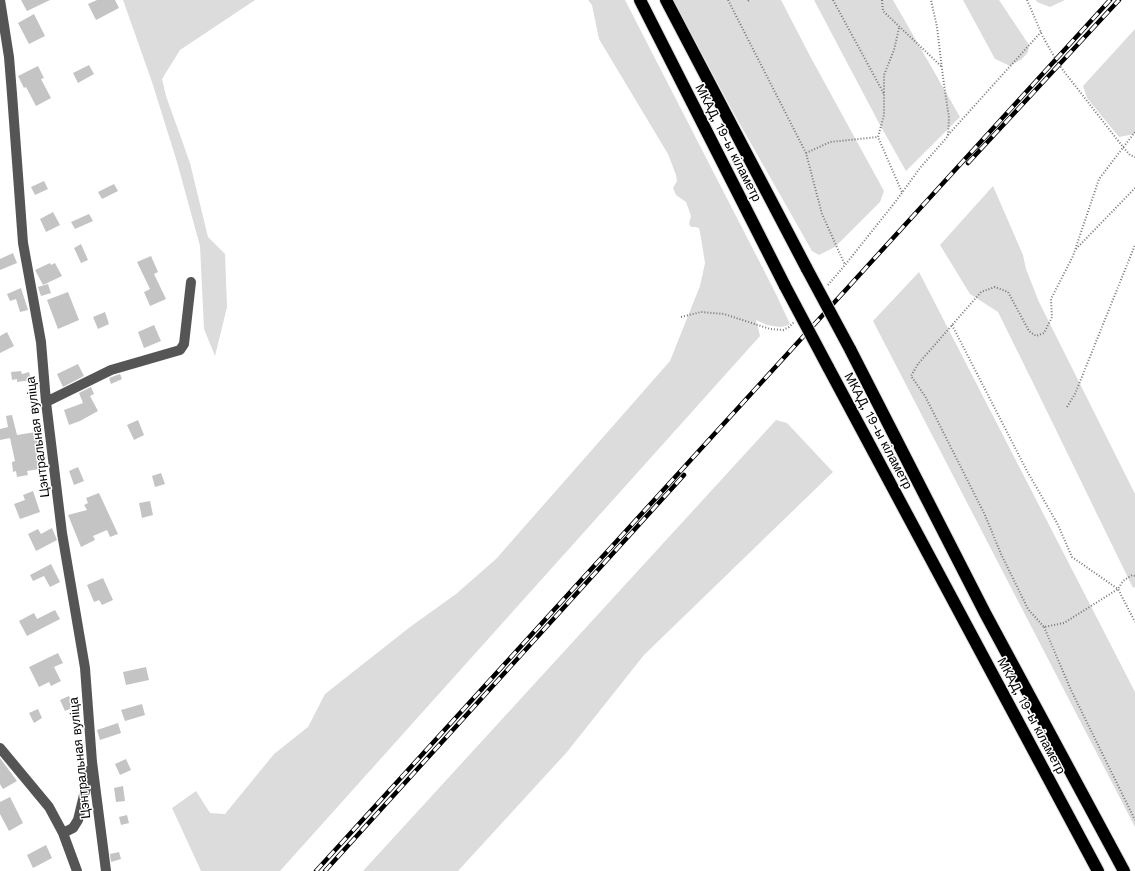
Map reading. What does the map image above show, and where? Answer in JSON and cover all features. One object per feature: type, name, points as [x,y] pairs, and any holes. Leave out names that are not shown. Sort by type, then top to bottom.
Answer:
[{"type":"highway","name":"МКАД, 19-ы кіламетр","points":[[640,0],[785,286],[1098,871]]},
{"type":"highway","name":"МКАД, 19-ы кіламетр","points":[[666,0],[850,349],[985,613],[1124,871]]},
{"type":"street","name":"Цэнтральная вуліца","points":[[0,0],[9,57],[23,243],[41,342],[46,402],[62,533],[85,668],[92,762],[106,871]]},
{"type":"street","points":[[46,402],[111,370],[180,350],[184,344],[191,282]]},
{"type":"street","points":[[0,748],[49,807],[63,833],[77,871]]},
{"type":"street","points":[[63,833],[73,828],[78,820],[92,762]]},
{"type":"path","points":[[728,0],[806,153],[822,214],[845,265]]},
{"type":"path","points":[[833,0],[884,94]]},
{"type":"path","points":[[882,0],[883,11],[942,68]]},
{"type":"path","points":[[932,0],[938,27],[949,118],[948,136]]},
{"type":"path","points":[[1027,0],[1041,32],[1059,65],[1123,147],[1130,155],[1135,157]]},
{"type":"path","points":[[899,28],[894,50],[884,75],[884,115],[878,137],[902,192]]},
{"type":"path","points":[[826,287],[845,265],[920,168],[1041,32]]},
{"type":"path","points":[[1135,132],[1099,179],[1075,250],[1051,299],[1052,317],[1044,333],[1036,336],[1028,331],[1008,292],[995,287],[981,292],[918,364],[911,376],[925,396],[985,515],[1001,554],[1028,609],[1044,627],[1071,690],[1135,820]]},
{"type":"path","points":[[806,153],[830,142],[878,137]]},
{"type":"path","points":[[1075,250],[1135,188]]},
{"type":"path","points":[[1067,407],[1075,394],[1135,245]]},
{"type":"path","points":[[681,317],[701,312],[724,314],[770,329],[783,330],[794,322]]},
{"type":"path","points":[[952,325],[1027,471],[1056,523],[1072,557],[1118,589],[1135,622]]},
{"type":"path","points":[[1044,627],[1064,623],[1118,589],[1123,581],[1132,575],[1135,576]]},
{"type":"shaded area","points":[[123,0],[255,0],[180,50],[162,79],[166,96],[190,163],[208,237],[225,254],[227,307],[215,356],[204,329],[200,246],[177,162],[152,82]]},
{"type":"shaded area","points":[[588,0],[625,0],[790,324],[780,327],[767,325],[756,320],[760,336],[280,871],[201,871],[172,808],[196,791],[210,813],[225,814],[274,754],[308,727],[325,694],[410,627],[456,594],[496,559],[670,361],[700,286],[705,263],[700,232],[699,228],[691,227],[689,224],[691,216],[686,202],[676,195],[673,188],[677,181],[668,154],[599,39],[592,5]]},
{"type":"shaded area","points":[[673,0],[781,0],[884,191],[880,202],[835,247],[819,255],[812,251],[737,119]]},
{"type":"shaded area","points":[[814,0],[893,0],[960,117],[906,171],[880,125]]},
{"type":"shaded area","points":[[963,0],[999,0],[1029,45],[1028,52],[1022,59],[1010,66],[995,59]]},
{"type":"shaded area","points":[[1036,0],[1065,0],[1050,7],[1037,2]]},
{"type":"shaded area","points":[[1135,29],[1135,134],[1119,137],[1087,98],[1083,86]]},
{"type":"shaded area","points":[[993,186],[1023,255],[1026,269],[1039,302],[1135,494],[1135,587],[1133,588],[998,312],[970,294],[940,245]]},
{"type":"shaded area","points":[[919,272],[1135,692],[1135,827],[873,321]]},
{"type":"shaded area","points":[[776,420],[787,423],[833,472],[644,655],[567,752],[458,871],[363,871]]},
{"type":"building","points":[[21,0],[50,0],[27,11]]},
{"type":"building","points":[[97,0],[115,0],[119,8],[96,20],[88,4]]},
{"type":"building","points":[[34,14],[45,36],[29,44],[18,23]]},
{"type":"building","points":[[89,65],[94,74],[78,83],[73,73]]},
{"type":"building","points":[[38,66],[44,78],[41,79],[51,98],[36,106],[26,87],[24,88],[18,76]]},
{"type":"building","points":[[44,181],[48,189],[35,195],[31,187]]},
{"type":"building","points":[[114,184],[118,191],[102,199],[98,192]]},
{"type":"building","points":[[53,212],[60,225],[46,232],[40,219]]},
{"type":"building","points":[[89,214],[93,221],[75,229],[71,222]]},
{"type":"building","points":[[81,244],[88,260],[81,263],[74,248]]},
{"type":"building","points":[[13,253],[17,263],[0,270],[0,259]]},
{"type":"building","points":[[151,256],[158,272],[154,274],[166,299],[150,306],[144,292],[150,289],[137,262]]},
{"type":"building","points":[[50,263],[51,265],[55,263],[62,276],[43,285],[35,270]]},
{"type":"building","points":[[48,284],[51,293],[41,296],[38,287]]},
{"type":"building","points":[[21,288],[28,310],[20,312],[16,299],[10,301],[7,294]]},
{"type":"building","points":[[68,292],[79,320],[58,329],[47,300]]},
{"type":"building","points":[[105,312],[109,324],[98,329],[93,317]]},
{"type":"building","points":[[154,325],[161,341],[144,348],[138,332]]},
{"type":"building","points":[[7,332],[14,346],[0,353],[0,336]]},
{"type":"building","points":[[78,364],[84,376],[63,387],[57,374]]},
{"type":"building","points":[[21,371],[22,374],[29,372],[31,380],[17,382],[17,379],[12,380],[11,372]]},
{"type":"building","points":[[120,374],[122,379],[111,384],[109,378]]},
{"type":"building","points":[[91,387],[94,394],[90,396],[98,411],[69,425],[64,410],[83,403],[79,393]]},
{"type":"building","points":[[12,415],[17,435],[36,432],[39,450],[36,450],[39,469],[27,471],[28,475],[17,477],[16,471],[13,472],[12,462],[15,461],[10,438],[0,440],[0,429],[8,427],[6,416]]},
{"type":"building","points":[[138,420],[144,435],[134,440],[127,425]]},
{"type":"building","points":[[78,467],[84,481],[74,485],[69,471]]},
{"type":"building","points":[[161,473],[165,484],[155,487],[152,476]]},
{"type":"building","points":[[33,491],[40,512],[20,519],[14,504],[25,500],[23,495]]},
{"type":"building","points":[[99,493],[118,534],[110,537],[107,530],[93,536],[95,540],[81,547],[68,515],[87,510],[84,505],[88,503],[86,498]]},
{"type":"building","points":[[150,501],[153,515],[142,518],[139,503]]},
{"type":"building","points":[[52,528],[57,540],[36,551],[28,534],[38,529],[41,534]]},
{"type":"building","points":[[51,564],[60,582],[50,587],[44,576],[33,581],[30,575]]},
{"type":"building","points":[[103,578],[113,600],[102,605],[99,600],[94,602],[87,585]]},
{"type":"building","points":[[55,610],[60,619],[27,636],[19,621],[34,613],[37,619]]},
{"type":"building","points":[[58,653],[63,663],[54,667],[61,681],[51,686],[49,682],[39,687],[29,667]]},
{"type":"building","points":[[146,667],[149,680],[126,685],[123,672]]},
{"type":"building","points":[[69,696],[74,707],[65,711],[60,700]]},
{"type":"building","points":[[142,704],[145,715],[125,721],[121,710]]},
{"type":"building","points":[[38,709],[42,718],[34,723],[29,713]]},
{"type":"building","points":[[118,723],[121,733],[100,740],[97,730]]},
{"type":"building","points":[[0,758],[17,781],[3,789],[0,784]]},
{"type":"building","points":[[126,759],[131,770],[120,775],[115,764]]},
{"type":"building","points":[[123,786],[125,801],[116,802],[114,788]]},
{"type":"building","points":[[10,797],[23,823],[9,831],[0,814],[0,802]]},
{"type":"building","points":[[127,815],[129,823],[121,825],[119,817]]},
{"type":"building","points":[[46,845],[52,858],[33,868],[27,855]]},
{"type":"building","points":[[119,852],[121,859],[111,862],[110,854]]},
{"type":"railway","points":[[316,871],[1110,0]]},
{"type":"railway","points":[[968,163],[1119,0]]},
{"type":"railway","points":[[325,871],[684,475]]}]
